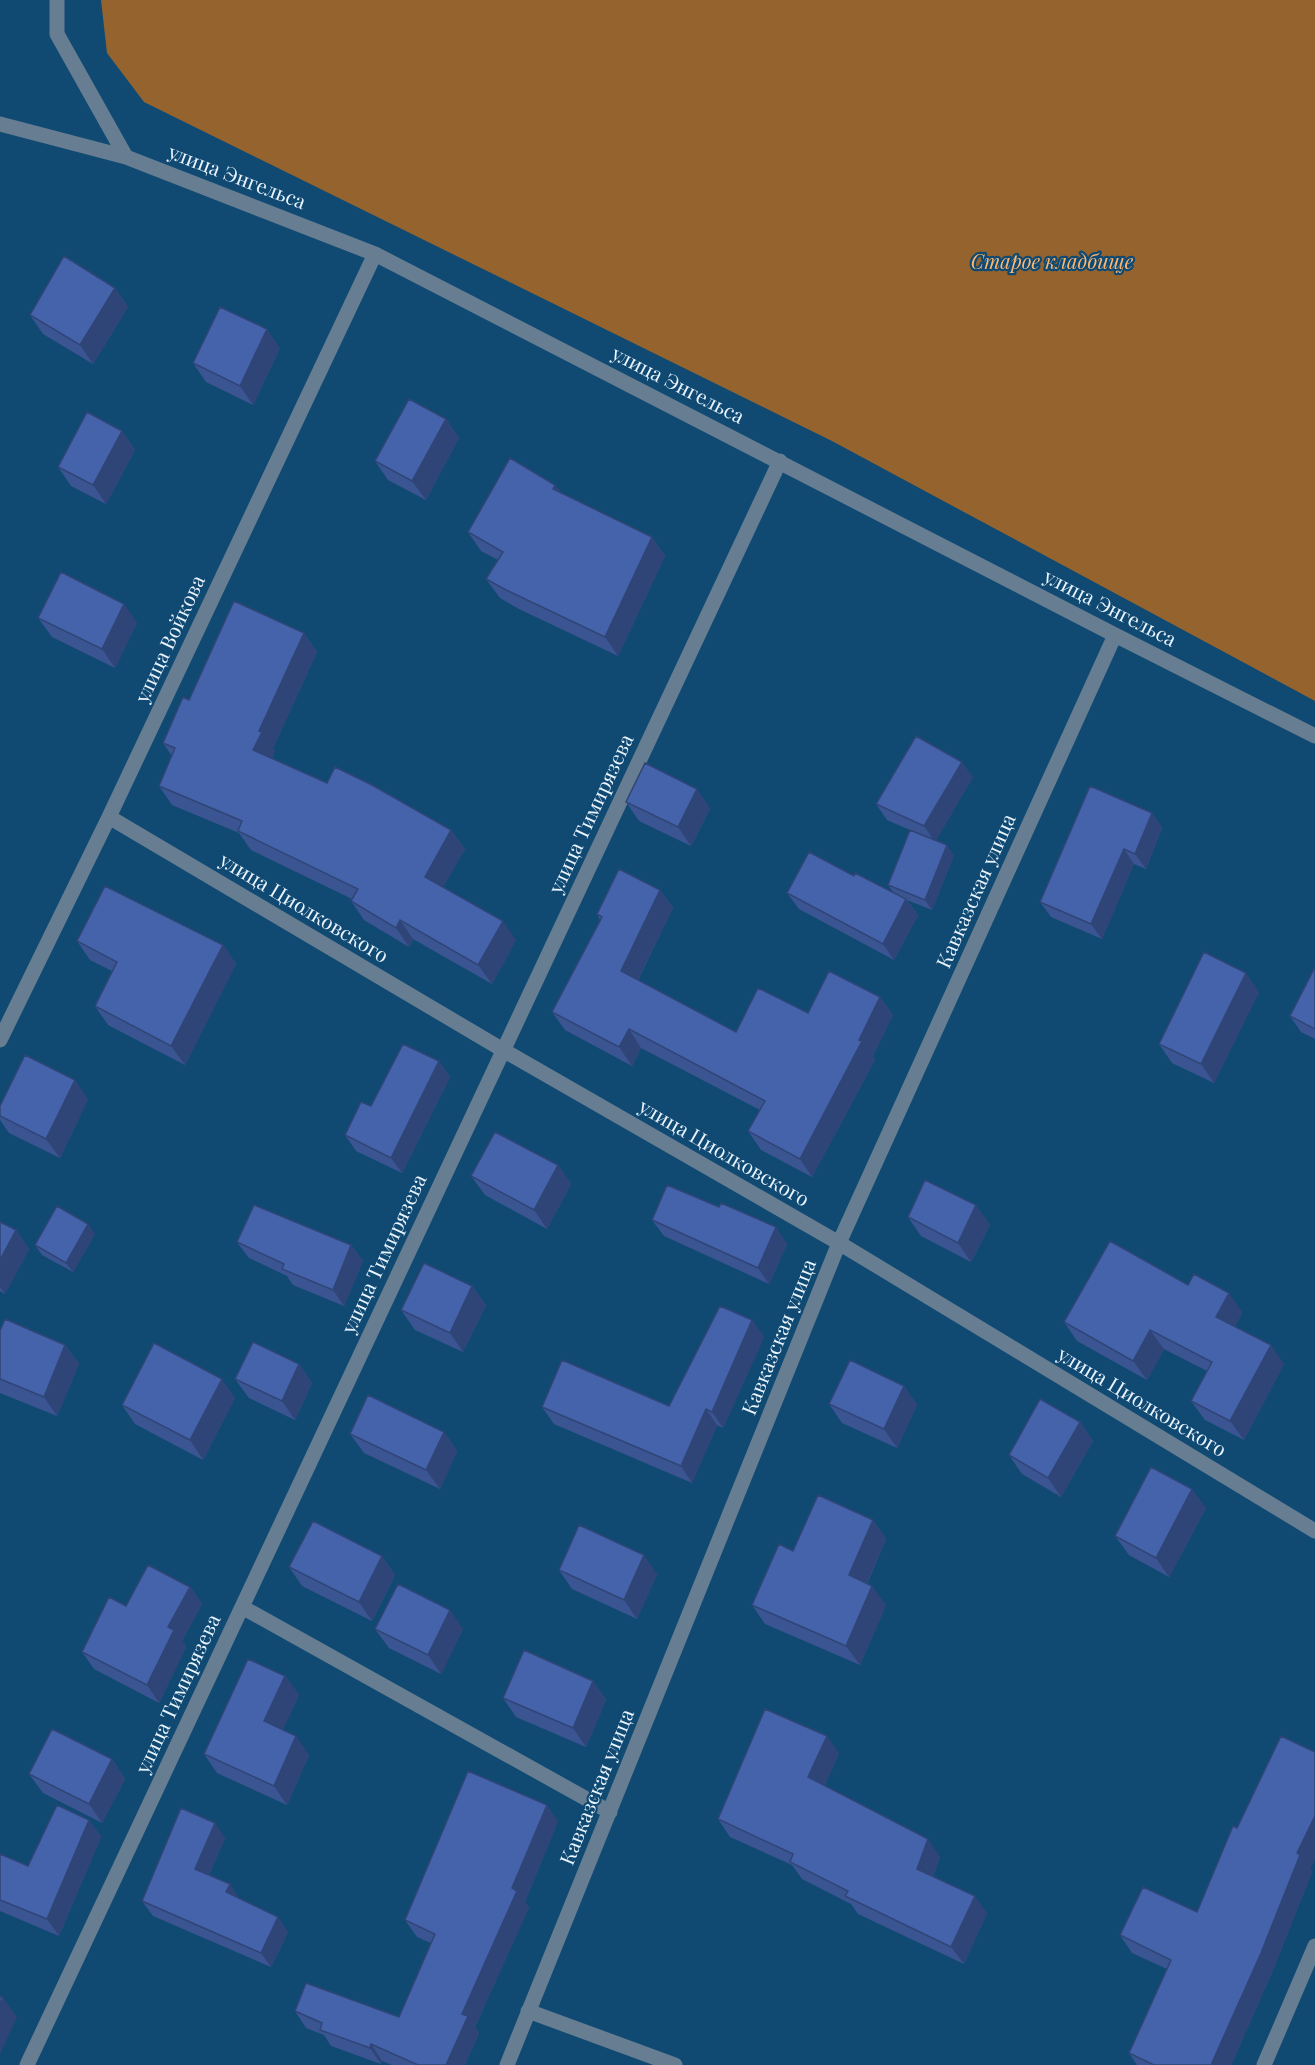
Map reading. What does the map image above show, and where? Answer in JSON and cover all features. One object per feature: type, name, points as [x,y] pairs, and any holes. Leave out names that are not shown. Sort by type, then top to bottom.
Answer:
[{"type":"street","points":[[57,0],[57,34],[126,157]]},
{"type":"street","name":"улица Энгельса","points":[[0,124],[126,157],[375,254],[1115,635],[1315,735]]},
{"type":"street","name":"улица Войкова","points":[[0,1040],[109,817],[375,254]]},
{"type":"street","name":"улица Тимирязева","points":[[27,2065],[780,461]]},
{"type":"street","name":"Кавказская улица","points":[[507,2065],[839,1244],[1115,635]]},
{"type":"street","name":"улица Циолковского","points":[[109,817],[503,1050],[839,1244],[1315,1531]]},
{"type":"street","points":[[242,1607],[610,1812]]},
{"type":"street","points":[[1264,2065],[1315,1946]]},
{"type":"street","points":[[528,2011],[675,2065]]},
{"type":"green space","name":"Старое кладбище","points":[[101,0],[1315,0],[1315,701],[832,441],[144,102],[107,53]]},
{"type":"building","points":[[64,256],[115,288],[80,345],[30,315]]},
{"type":"building","points":[[220,307],[267,329],[240,386],[193,363]]},
{"type":"building","points":[[409,399],[446,419],[412,481],[375,461]]},
{"type":"building","points":[[87,412],[122,431],[93,485],[58,467]]},
{"type":"building","points":[[510,458],[555,485],[553,489],[652,537],[605,637],[486,579],[503,552],[468,532]]},
{"type":"building","points":[[61,572],[124,604],[102,649],[38,618]]},
{"type":"building","points":[[234,601],[304,633],[259,731],[262,732],[253,750],[327,783],[335,767],[372,785],[451,830],[425,877],[503,921],[478,965],[400,920],[396,928],[351,901],[358,889],[238,831],[242,821],[159,786],[175,748],[163,743],[183,697],[189,700]]},
{"type":"building","points":[[916,736],[962,762],[924,826],[876,804]]},
{"type":"building","points":[[645,763],[697,789],[678,827],[626,802]]},
{"type":"building","points":[[1090,786],[1152,813],[1135,854],[1124,849],[1091,924],[1040,902]]},
{"type":"building","points":[[910,830],[947,845],[925,900],[888,885]]},
{"type":"building","points":[[809,852],[854,876],[855,873],[906,899],[883,944],[787,893]]},
{"type":"building","points":[[619,869],[660,890],[621,971],[736,1032],[758,988],[808,1013],[829,971],[880,997],[859,1040],[862,1041],[800,1159],[748,1131],[765,1101],[629,1029],[619,1047],[552,1012],[602,917],[597,914]]},
{"type":"building","points":[[105,886],[223,945],[171,1046],[95,1006],[117,962],[77,941]]},
{"type":"building","points":[[1204,952],[1246,973],[1201,1064],[1159,1044]]},
{"type":"building","points":[[1315,967],[1315,1029],[1290,1016]]},
{"type":"building","points":[[403,1044],[439,1061],[391,1158],[345,1135],[361,1102],[371,1106]]},
{"type":"building","points":[[25,1055],[75,1080],[46,1139],[0,1116],[0,1106]]},
{"type":"building","points":[[495,1132],[558,1165],[534,1210],[471,1176]]},
{"type":"building","points":[[925,1180],[976,1205],[958,1243],[908,1217]]},
{"type":"building","points":[[667,1185],[719,1207],[721,1203],[776,1227],[758,1268],[652,1220]]},
{"type":"building","points":[[254,1205],[351,1245],[333,1290],[282,1269],[284,1264],[237,1242]]},
{"type":"building","points":[[57,1206],[88,1224],[66,1263],[35,1245]]},
{"type":"building","points":[[0,1222],[16,1230],[0,1260]]},
{"type":"building","points":[[1110,1241],[1188,1285],[1194,1274],[1229,1293],[1216,1317],[1271,1345],[1230,1421],[1191,1401],[1212,1362],[1150,1330],[1133,1361],[1064,1322]]},
{"type":"building","points":[[424,1263],[472,1286],[450,1333],[401,1310]]},
{"type":"building","points":[[720,1306],[752,1320],[712,1412],[706,1409],[681,1466],[542,1407],[562,1360],[669,1406]]},
{"type":"building","points":[[5,1319],[65,1345],[44,1397],[0,1379],[0,1331]]},
{"type":"building","points":[[253,1342],[299,1364],[282,1401],[235,1379]]},
{"type":"building","points":[[154,1343],[222,1379],[190,1440],[122,1405]]},
{"type":"building","points":[[850,1360],[904,1386],[884,1429],[829,1404]]},
{"type":"building","points":[[368,1395],[444,1432],[426,1470],[350,1434]]},
{"type":"building","points":[[1040,1399],[1080,1422],[1048,1478],[1009,1455]]},
{"type":"building","points":[[1151,1467],[1192,1489],[1156,1558],[1115,1536]]},
{"type":"building","points":[[818,1495],[873,1520],[849,1575],[872,1586],[846,1646],[752,1605],[779,1544],[793,1551]]},
{"type":"building","points":[[313,1521],[382,1556],[359,1602],[289,1567]]},
{"type":"building","points":[[579,1525],[644,1555],[624,1600],[559,1570]]},
{"type":"building","points":[[148,1565],[190,1587],[168,1627],[174,1630],[147,1685],[82,1652],[109,1597],[126,1606]]},
{"type":"building","points":[[398,1584],[450,1610],[428,1655],[375,1629]]},
{"type":"building","points":[[524,1650],[593,1681],[573,1728],[503,1698]]},
{"type":"building","points":[[248,1659],[285,1676],[264,1721],[296,1736],[274,1786],[204,1754]]},
{"type":"building","points":[[765,1709],[827,1736],[808,1777],[928,1839],[917,1869],[975,1896],[951,1947],[845,1896],[848,1891],[790,1862],[793,1854],[718,1819]]},
{"type":"building","points":[[52,1729],[112,1759],[89,1804],[29,1774]]},
{"type":"building","points":[[1281,1736],[1315,1752],[1315,1816],[1297,1853],[1300,1855],[1261,1953],[1211,2065],[1154,2065],[1129,2053],[1171,1960],[1120,1935],[1143,1887],[1197,1912],[1233,1826],[1237,1828]]},
{"type":"building","points":[[468,1771],[547,1805],[512,1888],[517,1891],[462,2014],[468,2016],[446,2065],[418,2065],[371,2044],[370,2048],[320,2030],[322,2023],[295,2011],[306,1983],[399,2017],[435,1934],[405,1920]]},
{"type":"building","points":[[57,1805],[89,1820],[47,1919],[0,1900],[0,1854],[28,1866]]},
{"type":"building","points":[[181,1808],[215,1823],[195,1869],[230,1884],[226,1892],[278,1917],[261,1953],[142,1901]]}]
